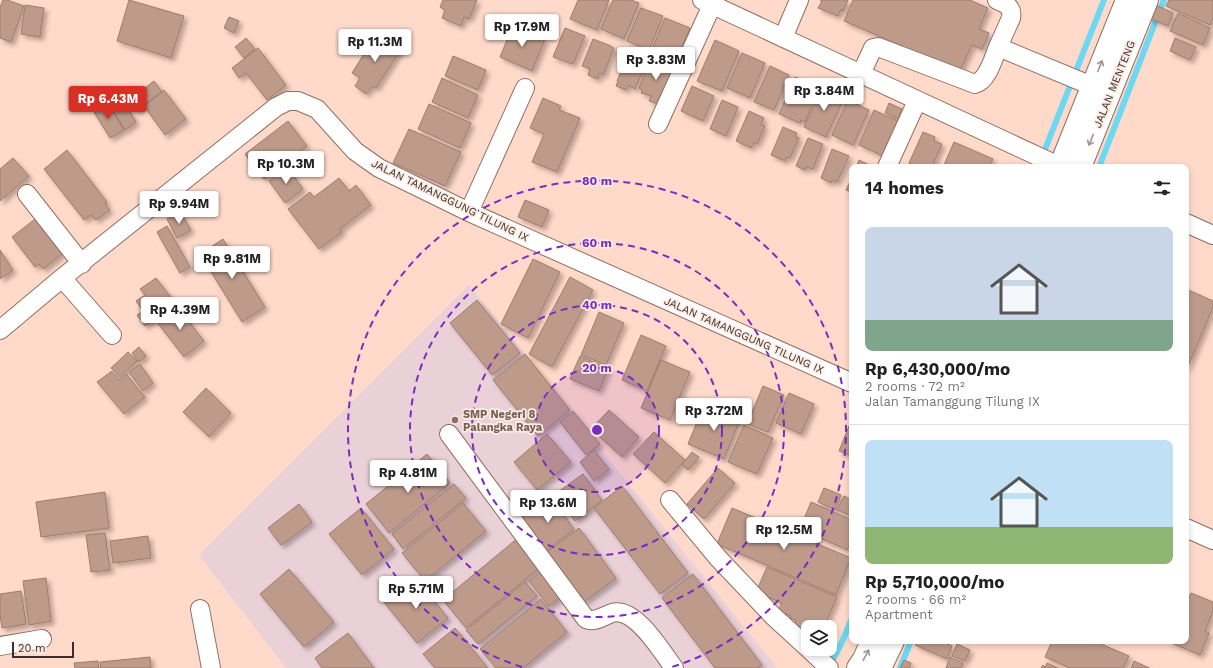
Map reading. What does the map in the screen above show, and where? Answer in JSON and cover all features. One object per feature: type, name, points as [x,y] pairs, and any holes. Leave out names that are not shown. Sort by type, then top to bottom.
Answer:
[{"type":"street","points":[[783,38],[799,0]]},
{"type":"street","points":[[861,74],[873,48],[878,47],[975,84],[978,83],[985,76],[1012,14],[1012,10],[1008,6],[997,0]]},
{"type":"street","points":[[1062,164],[1127,0]]},
{"type":"street","name":"JALAN MENTENG","points":[[1081,164],[1147,0]]},
{"type":"street","points":[[658,124],[707,3],[1054,164]]},
{"type":"street","points":[[998,47],[1092,86]]},
{"type":"street","points":[[469,212],[525,88]]},
{"type":"street","name":"JALAN TAMANGGUNG TILUNG IX","points":[[0,330],[62,278],[82,264],[276,107],[288,101],[298,101],[317,109],[355,151],[378,168],[469,212],[849,382]]},
{"type":"street","points":[[888,164],[917,101]]},
{"type":"street","points":[[27,194],[82,264]]},
{"type":"street","points":[[1189,224],[1213,235]]},
{"type":"street","points":[[62,278],[112,335]]},
{"type":"street","points":[[449,434],[586,619],[594,621],[612,613],[624,613],[641,625],[674,668]]},
{"type":"street","points":[[670,500],[718,558],[773,616],[801,642]]},
{"type":"street","points":[[1189,529],[1213,540]]},
{"type":"street","points":[[200,609],[211,668]]},
{"type":"street","points":[[0,646],[42,639]]},
{"type":"street","points":[[858,668],[871,644]]},
{"type":"street","points":[[880,668],[892,644]]},
{"type":"street","points":[[816,656],[829,668]]},
{"type":"shaded area","name":"SMP Negeri 8 Palangka Raya","points":[[469,285],[777,668],[286,668],[199,555]]},
{"type":"building","points":[[3,0],[24,6],[11,42],[0,38],[0,7]]},
{"type":"building","points":[[129,0],[184,16],[171,58],[117,41]]},
{"type":"building","points":[[443,0],[477,0],[469,19],[464,17],[461,26],[442,18],[445,10],[440,7]]},
{"type":"building","points":[[578,0],[609,0],[597,30],[570,19]]},
{"type":"building","points":[[613,0],[631,0],[639,3],[624,39],[601,29]]},
{"type":"building","points":[[820,0],[848,0],[843,11],[841,9],[838,16],[818,8],[822,1]]},
{"type":"building","points":[[853,0],[970,0],[988,8],[979,29],[989,33],[982,49],[972,45],[960,71],[844,21]]},
{"type":"building","points":[[1169,0],[1213,0],[1213,19],[1210,25],[1166,6]]},
{"type":"building","points":[[1151,3],[1173,13],[1168,26],[1146,17]]},
{"type":"building","points":[[25,5],[44,8],[40,37],[21,34]]},
{"type":"building","points":[[641,8],[663,16],[649,50],[627,41]]},
{"type":"building","points":[[1178,13],[1210,28],[1203,45],[1170,31]]},
{"type":"building","points":[[229,17],[239,21],[234,33],[224,28]]},
{"type":"building","points":[[665,18],[690,28],[675,63],[651,52]]},
{"type":"building","points":[[513,25],[545,39],[532,71],[500,57]]},
{"type":"building","points":[[565,28],[585,36],[573,64],[553,57]]},
{"type":"building","points":[[377,33],[401,49],[376,88],[372,86],[366,94],[355,86],[360,78],[352,73]]},
{"type":"building","points":[[246,38],[255,49],[244,58],[235,47]]},
{"type":"building","points":[[1175,38],[1196,47],[1190,60],[1170,51]]},
{"type":"building","points":[[593,39],[614,48],[603,75],[599,73],[598,79],[588,75],[590,69],[582,66]]},
{"type":"building","points":[[715,40],[739,51],[722,91],[697,81]]},
{"type":"building","points":[[258,48],[286,85],[267,100],[246,73],[239,78],[232,68]]},
{"type":"building","points":[[742,53],[765,63],[750,98],[727,88]]},
{"type":"building","points":[[453,56],[486,70],[478,90],[445,76]]},
{"type":"building","points":[[629,56],[646,64],[635,89],[628,85],[626,90],[616,86],[627,57]]},
{"type":"building","points":[[650,61],[675,71],[658,104],[649,101],[651,96],[641,93],[642,90],[639,88]]},
{"type":"building","points":[[770,66],[789,75],[774,110],[754,102]]},
{"type":"building","points":[[795,77],[816,86],[809,101],[813,102],[805,122],[801,120],[800,123],[779,114]]},
{"type":"building","points":[[442,78],[478,95],[468,118],[432,102]]},
{"type":"building","points":[[154,81],[162,92],[137,110],[129,100]]},
{"type":"building","points":[[692,86],[714,96],[703,121],[681,111]]},
{"type":"building","points":[[822,88],[844,98],[826,137],[804,127]]},
{"type":"building","points":[[164,90],[186,119],[165,135],[144,106]]},
{"type":"building","points":[[543,98],[561,106],[559,110],[580,118],[557,172],[532,162],[544,134],[530,128]]},
{"type":"building","points":[[722,100],[738,107],[726,136],[710,129]]},
{"type":"building","points":[[848,100],[869,110],[853,145],[832,135]]},
{"type":"building","points":[[106,101],[124,130],[110,138],[92,109]]},
{"type":"building","points":[[124,102],[136,122],[125,130],[112,109]]},
{"type":"building","points":[[889,103],[902,109],[898,119],[885,113]]},
{"type":"building","points":[[429,104],[471,123],[460,148],[418,129]]},
{"type":"building","points":[[874,110],[898,121],[883,156],[859,145]]},
{"type":"building","points":[[749,111],[764,118],[761,125],[765,126],[757,144],[754,142],[751,148],[736,141]]},
{"type":"building","points":[[288,121],[307,146],[264,179],[245,154]]},
{"type":"building","points":[[783,127],[797,133],[795,137],[799,138],[790,158],[786,157],[785,161],[771,155]]},
{"type":"building","points":[[409,129],[461,152],[445,186],[393,163]]},
{"type":"building","points":[[923,132],[935,137],[934,141],[942,144],[933,164],[909,163]]},
{"type":"building","points":[[808,138],[823,144],[813,169],[806,167],[805,170],[796,166]]},
{"type":"building","points":[[954,142],[993,159],[990,164],[944,164]]},
{"type":"building","points":[[832,149],[849,156],[837,182],[832,180],[831,183],[821,178]]},
{"type":"building","points":[[67,150],[107,202],[105,204],[110,210],[96,220],[91,215],[84,220],[44,169]]},
{"type":"building","points":[[13,158],[29,176],[0,201],[0,169]]},
{"type":"building","points":[[859,160],[867,164],[857,164]]},
{"type":"building","points":[[287,167],[303,189],[285,203],[269,181]]},
{"type":"building","points":[[339,178],[349,191],[356,185],[371,205],[340,229],[342,232],[319,249],[288,209],[310,192],[314,197]]},
{"type":"building","points":[[849,184],[849,191],[846,190]]},
{"type":"building","points":[[525,200],[549,210],[542,227],[518,217]]},
{"type":"building","points":[[180,212],[191,230],[177,238],[167,219]]},
{"type":"building","points":[[35,219],[62,254],[43,269],[39,264],[35,267],[12,237]]},
{"type":"building","points":[[167,226],[190,267],[180,273],[157,232]]},
{"type":"building","points":[[223,239],[265,307],[242,322],[200,254]]},
{"type":"building","points":[[0,250],[13,270],[0,279]]},
{"type":"building","points":[[533,259],[560,272],[528,338],[501,324]]},
{"type":"building","points":[[570,277],[593,290],[552,367],[529,354]]},
{"type":"building","points":[[156,278],[176,304],[145,326],[137,315],[143,311],[136,301],[145,295],[140,289]]},
{"type":"building","points":[[1189,290],[1213,301],[1213,307],[1189,364]]},
{"type":"building","points":[[477,300],[520,353],[492,375],[450,323]]},
{"type":"building","points":[[176,305],[204,341],[184,357],[156,321]]},
{"type":"building","points":[[599,312],[624,323],[606,365],[581,355]]},
{"type":"building","points":[[641,335],[666,346],[647,391],[622,380]]},
{"type":"building","points":[[139,347],[146,356],[139,362],[132,353]]},
{"type":"building","points":[[128,352],[137,361],[120,377],[111,368]]},
{"type":"building","points":[[525,354],[570,410],[538,436],[493,380]]},
{"type":"building","points":[[580,356],[608,369],[599,391],[570,379]]},
{"type":"building","points":[[661,360],[690,372],[670,420],[641,408]]},
{"type":"building","points":[[140,364],[153,383],[143,391],[129,372]]},
{"type":"building","points":[[112,371],[119,380],[126,374],[145,397],[124,414],[97,382]]},
{"type":"building","points":[[763,386],[784,395],[768,432],[747,424]]},
{"type":"building","points":[[206,388],[231,413],[209,437],[183,412]]},
{"type":"building","points":[[789,393],[814,404],[801,434],[776,423]]},
{"type":"building","points":[[704,405],[740,420],[724,459],[688,444]]},
{"type":"building","points":[[609,410],[639,437],[622,457],[591,429]]},
{"type":"building","points":[[573,411],[600,444],[586,455],[560,422]]},
{"type":"building","points":[[744,425],[773,438],[757,474],[728,462]]},
{"type":"building","points":[[849,426],[849,455],[839,451]]},
{"type":"building","points":[[654,432],[685,460],[665,483],[633,454]]},
{"type":"building","points":[[547,434],[571,462],[537,490],[514,462]]},
{"type":"building","points":[[594,450],[609,469],[594,481],[580,462]]},
{"type":"building","points":[[692,452],[699,457],[688,470],[682,464]]},
{"type":"building","points":[[427,454],[450,483],[389,533],[366,504]]},
{"type":"building","points":[[718,468],[735,483],[704,519],[687,504]]},
{"type":"building","points":[[583,474],[602,500],[575,521],[555,494]]},
{"type":"building","points":[[454,484],[466,498],[403,549],[392,534]]},
{"type":"building","points":[[622,486],[688,573],[660,594],[594,508]]},
{"type":"building","points":[[824,488],[841,495],[835,510],[818,502]]},
{"type":"building","points":[[105,492],[109,528],[41,537],[36,502]]},
{"type":"building","points":[[550,496],[574,529],[546,551],[522,518]]},
{"type":"building","points":[[844,496],[849,498],[849,515],[837,510]]},
{"type":"building","points":[[811,502],[849,519],[849,546],[847,550],[800,529]]},
{"type":"building","points":[[463,503],[486,531],[425,581],[402,553]]},
{"type":"building","points":[[299,504],[312,522],[281,545],[268,528]]},
{"type":"building","points":[[361,508],[394,549],[362,575],[329,534]]},
{"type":"building","points":[[732,508],[849,557],[849,563],[836,595],[717,544]]},
{"type":"building","points":[[579,528],[616,578],[584,602],[547,552]]},
{"type":"building","points":[[105,533],[110,570],[91,572],[86,535]]},
{"type":"building","points":[[148,536],[151,558],[113,563],[110,541]]},
{"type":"building","points":[[519,537],[542,566],[466,628],[443,600]]},
{"type":"building","points":[[767,567],[837,597],[827,620],[801,620],[801,634],[791,630],[796,620],[790,618],[791,616],[778,611],[782,603],[756,592]]},
{"type":"building","points":[[289,569],[334,622],[304,647],[260,594]]},
{"type":"building","points":[[540,572],[561,597],[549,606],[529,581]]},
{"type":"building","points":[[693,574],[762,665],[757,668],[715,668],[662,598]]},
{"type":"building","points":[[414,576],[448,618],[417,643],[383,601]]},
{"type":"building","points":[[46,578],[51,621],[29,625],[23,581]]},
{"type":"building","points":[[525,582],[537,596],[478,644],[466,630]]},
{"type":"building","points":[[21,591],[26,624],[2,628],[0,615],[0,594]]},
{"type":"building","points":[[1191,593],[1213,602],[1213,611],[1205,631],[1209,633],[1200,655],[1174,644],[1189,644],[1189,597]]},
{"type":"building","points":[[541,599],[567,632],[523,668],[496,668],[480,649]]},
{"type":"building","points":[[455,628],[488,668],[435,668],[423,654]]},
{"type":"building","points":[[348,633],[374,668],[322,668],[315,658]]},
{"type":"building","points":[[947,644],[952,646],[947,659],[915,645]]},
{"type":"building","points":[[957,644],[970,650],[965,661],[952,656]]},
{"type":"building","points":[[1051,644],[1101,644],[1129,656],[1123,668],[1070,668],[1045,657]]},
{"type":"building","points":[[150,657],[151,668],[101,668],[100,662]]},
{"type":"building","points":[[950,657],[963,663],[961,668],[946,668]]},
{"type":"building","points":[[904,660],[911,663],[909,668],[900,668]]},
{"type":"building","points":[[98,661],[99,668],[75,668],[74,663]]},
{"type":"building","points":[[1134,661],[1149,668],[1131,668]]},
{"type":"building","points":[[1047,663],[1058,668],[1041,668],[1043,665],[1045,667]]},
{"type":"waterway","points":[[1039,164],[1104,0]]},
{"type":"waterway","points":[[1100,164],[1164,0]]},
{"type":"waterway","points":[[830,665],[849,625]]},
{"type":"waterway","points":[[900,668],[910,644]]},
{"type":"place","name":"SMP Negeri 8 Palangka Raya","points":[[455,420]]}]
